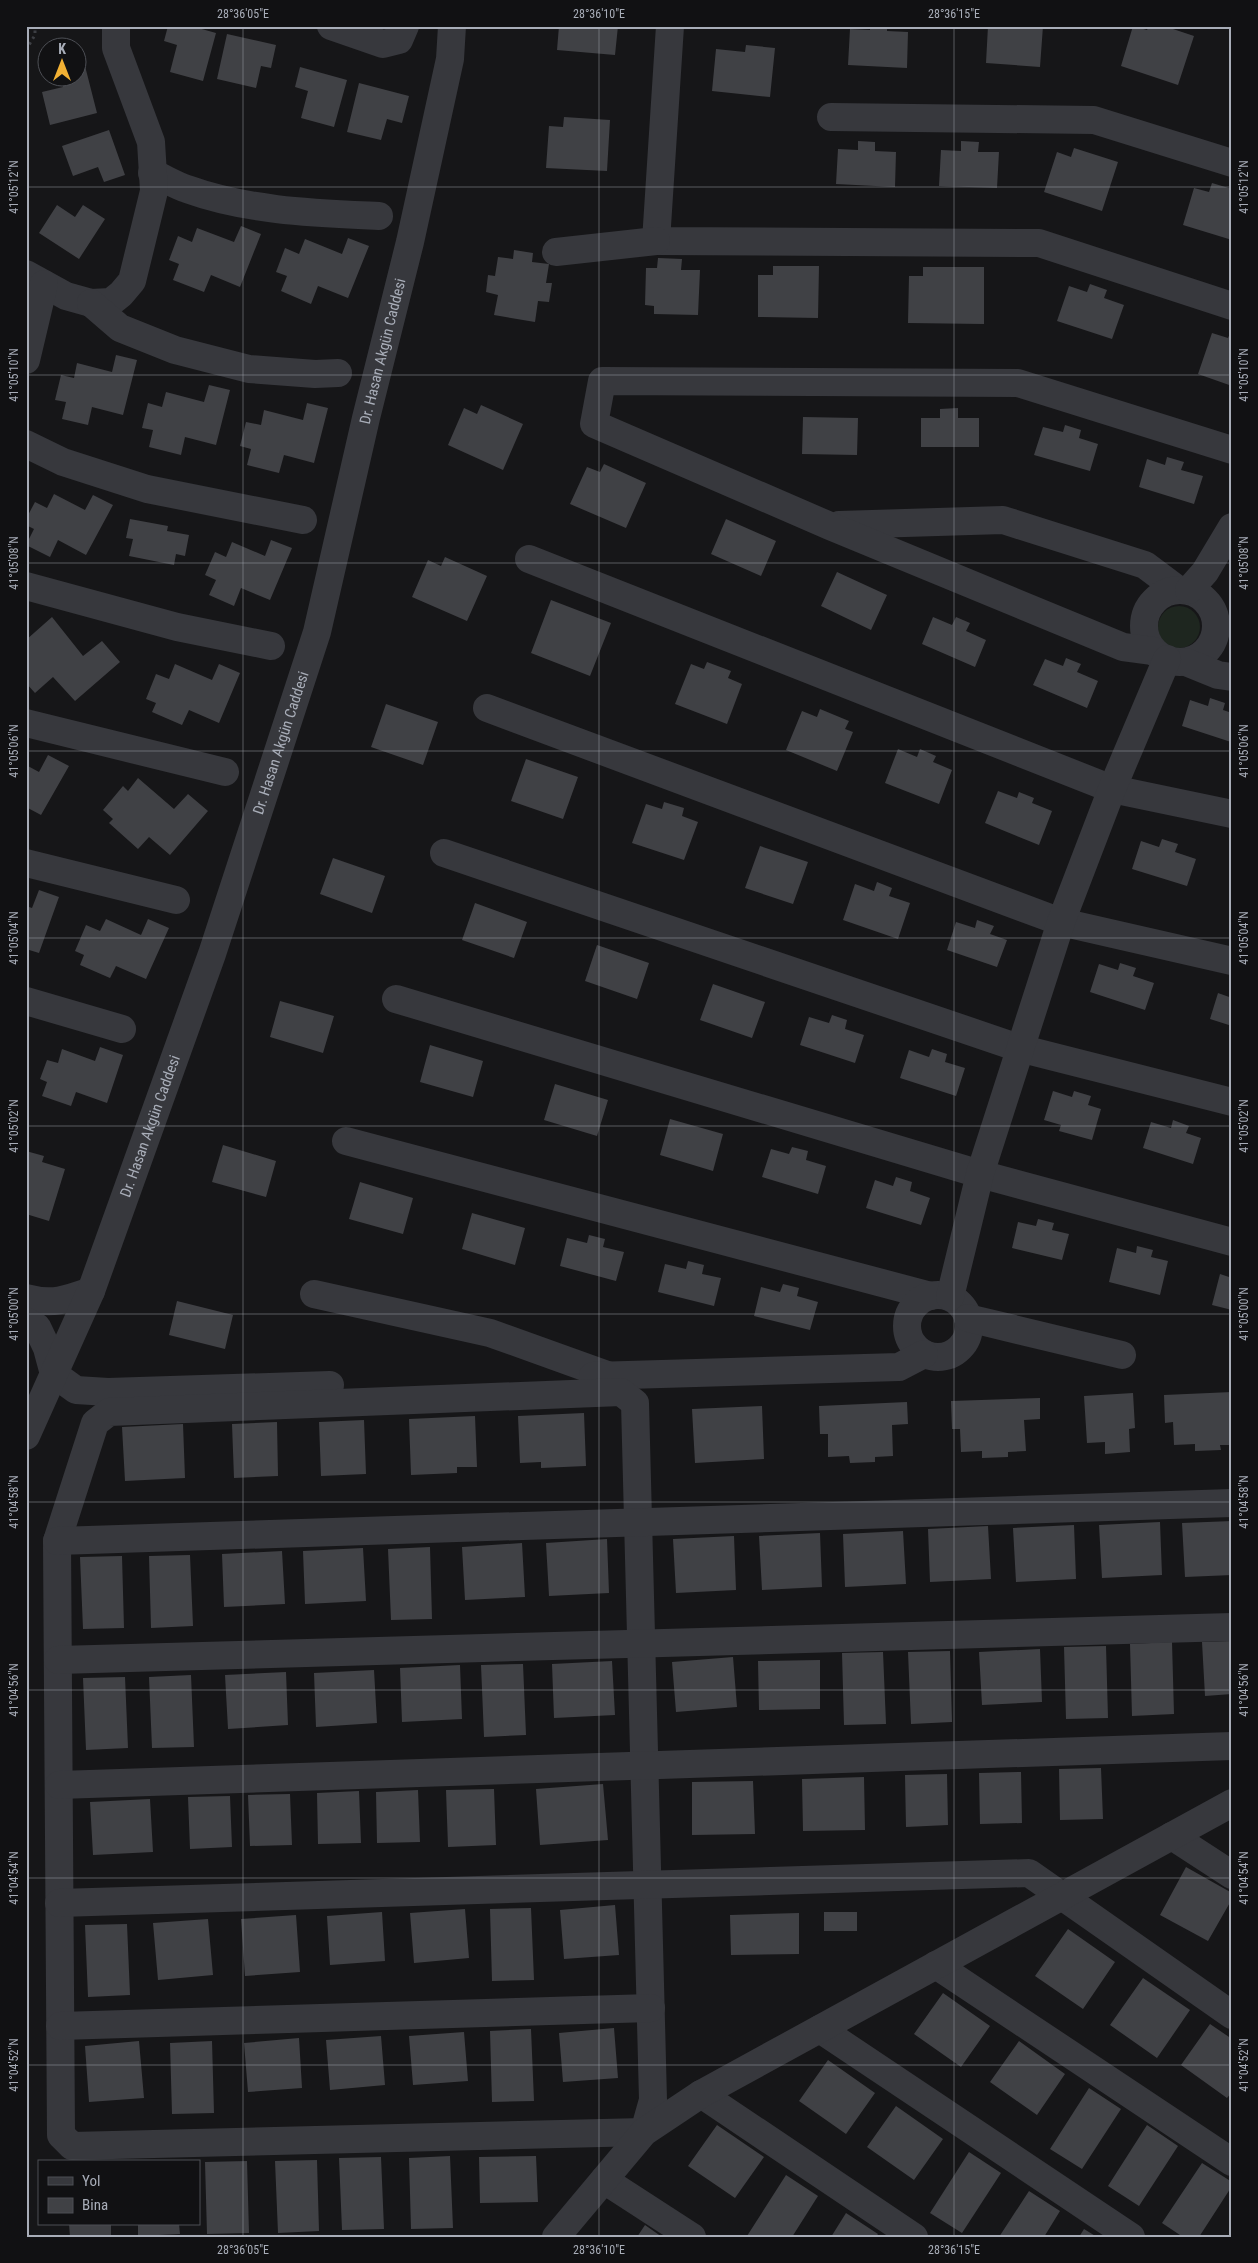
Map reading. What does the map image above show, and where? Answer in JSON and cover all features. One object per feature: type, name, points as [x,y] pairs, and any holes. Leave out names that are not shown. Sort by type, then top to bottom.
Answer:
[{"type":"street","points":[[26,360],[35,279],[66,296],[90,303],[111,302],[122,294],[132,281],[154,191],[151,142],[118,55],[116,48],[116,26]]},
{"type":"street","points":[[331,26],[383,44],[398,40],[406,26]]},
{"type":"street","name":"Dr. Hasan Akgün Caddesi","points":[[26,1436],[91,1290],[212,954],[317,632],[366,418],[410,242],[450,59],[452,26]]},
{"type":"street","points":[[656,241],[670,26]]},
{"type":"street","points":[[831,117],[1094,120],[1232,163]]},
{"type":"street","points":[[152,173],[187,189],[230,201],[273,209],[379,216]]},
{"type":"street","points":[[556,252],[656,241],[1039,244],[1232,306]]},
{"type":"street","points":[[90,303],[120,328],[176,350],[249,369],[315,374],[338,373]]},
{"type":"street","points":[[1232,450],[1018,383],[602,381],[594,424],[830,526],[1123,648],[1169,657],[1218,675],[1232,676]]},
{"type":"street","points":[[26,444],[63,462],[147,489],[303,520]]},
{"type":"street","points":[[830,526],[1003,520],[1146,565],[1189,591],[1210,604],[1215,615],[1216,633],[1208,650],[1198,657],[1169,657],[1146,641],[1144,617],[1148,607],[1156,598],[1166,592],[1189,591],[1232,601]]},
{"type":"street","points":[[1189,591],[1205,572],[1232,527]]},
{"type":"street","points":[[529,559],[1112,789],[1232,814]]},
{"type":"street","points":[[26,586],[177,627],[271,646]]},
{"type":"street","points":[[941,1296],[1061,922],[1112,789],[1169,657]]},
{"type":"street","points":[[487,708],[1061,922],[1232,961]]},
{"type":"street","points":[[26,723],[37,728],[225,772]]},
{"type":"street","points":[[444,853],[1019,1048],[1232,1102]]},
{"type":"street","points":[[26,863],[176,900]]},
{"type":"street","points":[[396,999],[980,1174],[1232,1242]]},
{"type":"street","points":[[26,1001],[122,1029]]},
{"type":"street","points":[[346,1141],[941,1296],[964,1309],[968,1318],[967,1338],[954,1353],[934,1356],[924,1354],[911,1341],[907,1322],[915,1305],[941,1296]]},
{"type":"street","points":[[26,1298],[42,1302],[67,1299],[91,1290]]},
{"type":"street","points":[[314,1294],[490,1334],[607,1375]]},
{"type":"street","points":[[968,1318],[1122,1355]]},
{"type":"street","points":[[26,1322],[37,1327],[47,1348],[54,1374],[76,1390],[108,1392],[899,1367],[924,1354]]},
{"type":"street","points":[[621,1392],[635,1403],[653,2100],[644,2132],[72,2146],[61,2135],[57,1541],[95,1423],[109,1412],[621,1392]]},
{"type":"street","points":[[57,1541],[1232,1503]]},
{"type":"street","points":[[58,1660],[1232,1627]]},
{"type":"street","points":[[58,1785],[1232,1746]]},
{"type":"street","points":[[556,2237],[644,2132],[701,2094],[1232,1803]]},
{"type":"street","points":[[1172,1836],[1232,1875]]},
{"type":"street","points":[[59,1903],[1029,1873],[1232,2015]]},
{"type":"street","points":[[936,1965],[1232,2162]]},
{"type":"street","points":[[60,2026],[651,2008]]},
{"type":"street","points":[[820,2029],[1131,2237]]},
{"type":"street","points":[[701,2094],[914,2237]]},
{"type":"street","points":[[604,2180],[692,2237]]},
{"type":"path","points":[[26,50],[35,35],[35,26]]},
{"type":"shaded area","points":[[1183,606],[1191,609],[1197,615],[1200,627],[1197,639],[1191,645],[1175,648],[1167,645],[1161,639],[1158,623],[1161,615],[1167,609]]},
{"type":"building","points":[[168,26],[191,26],[216,33],[203,81],[170,72],[177,45],[164,41]]},
{"type":"building","points":[[559,26],[618,26],[615,55],[557,50]]},
{"type":"building","points":[[870,26],[887,26],[887,31],[908,32],[907,68],[848,65],[850,29],[870,30]]},
{"type":"building","points":[[988,26],[1043,26],[1040,67],[986,63]]},
{"type":"building","points":[[1133,26],[1147,30],[1149,26],[1164,26],[1194,36],[1178,85],[1121,66]]},
{"type":"building","points":[[227,34],[276,45],[271,68],[261,66],[256,88],[217,79]]},
{"type":"building","points":[[746,45],[775,48],[770,97],[712,91],[716,49],[745,52]]},
{"type":"building","points":[[300,67],[347,80],[334,127],[301,118],[308,91],[295,87]]},
{"type":"building","points":[[88,78],[97,113],[50,125],[42,92],[59,88],[88,88]]},
{"type":"building","points":[[359,83],[409,96],[402,123],[387,119],[381,140],[347,132]]},
{"type":"building","points":[[564,117],[610,120],[607,171],[546,168],[549,126],[563,127]]},
{"type":"building","points":[[109,130],[125,175],[104,182],[98,167],[73,176],[62,146]]},
{"type":"building","points":[[858,141],[875,142],[875,151],[896,152],[895,187],[836,184],[838,149],[858,150]]},
{"type":"building","points":[[961,141],[979,142],[978,152],[999,152],[997,188],[939,186],[941,150],[961,151]]},
{"type":"building","points":[[1074,148],[1118,162],[1102,211],[1044,192],[1057,152],[1071,157]]},
{"type":"building","points":[[1212,183],[1232,189],[1232,240],[1183,225],[1194,188],[1209,192]]},
{"type":"building","points":[[57,205],[75,217],[83,205],[105,219],[79,259],[39,233]]},
{"type":"building","points":[[241,226],[261,234],[240,287],[211,275],[204,292],[173,280],[179,264],[169,260],[178,236],[192,242],[197,228],[234,242]]},
{"type":"building","points":[[348,238],[369,246],[348,298],[318,286],[311,304],[281,291],[287,276],[276,272],[285,248],[299,254],[305,239],[342,254]]},
{"type":"building","points":[[514,250],[533,253],[532,262],[549,264],[546,283],[552,283],[549,302],[538,301],[535,322],[494,315],[498,295],[486,292],[488,275],[495,276],[498,257],[513,259]]},
{"type":"building","points":[[658,258],[682,259],[681,270],[700,270],[698,315],[654,314],[654,306],[645,305],[646,268],[657,268]]},
{"type":"building","points":[[773,266],[819,266],[818,318],[758,317],[758,275],[773,275]]},
{"type":"building","points":[[923,267],[984,267],[984,324],[908,323],[909,276],[923,276]]},
{"type":"building","points":[[1090,284],[1107,290],[1104,298],[1124,305],[1112,339],[1057,321],[1069,286],[1087,292]]},
{"type":"building","points":[[1232,329],[1232,386],[1198,374],[1212,333],[1228,338]]},
{"type":"building","points":[[116,355],[137,360],[123,415],[92,407],[88,425],[62,419],[66,402],[55,400],[61,375],[74,378],[77,363],[112,372]]},
{"type":"building","points":[[209,385],[230,390],[216,445],[185,437],[181,455],[149,447],[153,430],[142,428],[148,403],[162,407],[166,392],[204,402]]},
{"type":"building","points":[[307,403],[328,408],[314,463],[284,455],[279,473],[247,465],[251,449],[240,446],[246,422],[261,425],[264,410],[303,420]]},
{"type":"building","points":[[481,405],[523,424],[503,470],[448,445],[464,408],[477,414]]},
{"type":"building","points":[[958,408],[958,418],[979,418],[979,447],[921,447],[921,418],[940,418],[940,409]]},
{"type":"building","points":[[803,417],[858,418],[857,455],[802,454]]},
{"type":"building","points":[[1065,425],[1081,430],[1079,438],[1098,444],[1090,471],[1034,455],[1043,427],[1063,432]]},
{"type":"building","points":[[1167,457],[1184,462],[1181,470],[1203,476],[1194,504],[1139,487],[1147,459],[1165,465]]},
{"type":"building","points":[[604,464],[646,483],[626,528],[570,504],[587,467],[600,472]]},
{"type":"building","points":[[54,494],[85,510],[93,495],[113,505],[86,555],[58,540],[50,557],[26,545],[34,529],[26,525],[26,519],[35,502],[47,508]]},
{"type":"building","points":[[130,519],[168,526],[167,531],[189,535],[185,556],[176,554],[174,565],[129,556],[133,539],[126,538]]},
{"type":"building","points":[[726,519],[776,541],[761,576],[711,554]]},
{"type":"building","points":[[271,540],[292,548],[270,600],[241,588],[234,606],[209,595],[216,580],[205,575],[215,552],[226,557],[232,542],[265,556]]},
{"type":"building","points":[[445,557],[487,576],[467,621],[412,597],[428,560],[441,566]]},
{"type":"building","points":[[837,572],[887,595],[871,630],[821,606]]},
{"type":"building","points":[[551,600],[611,623],[590,676],[531,653]]},
{"type":"building","points":[[52,617],[83,656],[102,641],[120,662],[75,701],[53,677],[35,693],[26,683],[26,640]]},
{"type":"building","points":[[933,617],[952,625],[956,617],[970,623],[966,631],[986,640],[975,667],[922,644]]},
{"type":"building","points":[[1066,658],[1081,664],[1077,672],[1098,681],[1087,708],[1033,685],[1045,659],[1063,666]]},
{"type":"building","points":[[707,662],[731,671],[728,678],[742,684],[727,724],[675,704],[691,664],[704,669]]},
{"type":"building","points":[[175,664],[212,680],[219,664],[240,673],[219,723],[189,710],[182,725],[152,712],[156,703],[146,699],[156,674],[169,679]]},
{"type":"building","points":[[1210,698],[1225,703],[1223,710],[1232,713],[1231,742],[1182,726],[1190,700],[1208,706]]},
{"type":"building","points":[[386,704],[438,722],[423,765],[371,747]]},
{"type":"building","points":[[820,709],[849,721],[845,729],[853,732],[837,771],[786,750],[802,711],[817,717]]},
{"type":"building","points":[[898,749],[917,757],[920,749],[936,756],[933,762],[952,770],[939,804],[885,783]]},
{"type":"building","points":[[48,755],[69,766],[41,815],[26,807],[26,765],[39,772]]},
{"type":"building","points":[[526,759],[578,777],[563,819],[511,801]]},
{"type":"building","points":[[138,778],[174,809],[188,794],[208,811],[170,855],[149,837],[138,849],[109,823],[113,819],[103,810],[123,786],[128,791]]},
{"type":"building","points":[[998,791],[1017,798],[1019,792],[1034,798],[1032,803],[1052,811],[1039,845],[985,823]]},
{"type":"building","points":[[664,802],[684,808],[682,816],[698,822],[684,860],[632,843],[646,804],[662,809]]},
{"type":"building","points":[[1162,839],[1178,844],[1175,852],[1196,859],[1187,886],[1132,869],[1141,841],[1159,847]]},
{"type":"building","points":[[760,846],[808,862],[793,904],[745,888]]},
{"type":"building","points":[[333,858],[385,876],[372,913],[320,894]]},
{"type":"building","points":[[877,882],[892,888],[889,896],[910,903],[898,939],[843,920],[855,884],[874,891]]},
{"type":"building","points":[[39,890],[59,897],[39,953],[26,949],[26,906],[32,908]]},
{"type":"building","points":[[475,903],[527,922],[514,958],[462,940]]},
{"type":"building","points":[[106,919],[141,935],[148,919],[169,928],[146,979],[116,966],[110,978],[80,965],[84,955],[75,951],[86,925],[100,931]]},
{"type":"building","points":[[977,920],[994,926],[990,934],[1007,940],[997,967],[947,950],[956,922],[975,928]]},
{"type":"building","points":[[597,945],[649,963],[637,999],[585,981]]},
{"type":"building","points":[[1120,963],[1136,968],[1133,976],[1154,983],[1145,1010],[1090,992],[1099,964],[1118,970]]},
{"type":"building","points":[[713,984],[765,1002],[752,1038],[700,1020]]},
{"type":"building","points":[[1218,993],[1232,998],[1232,1026],[1210,1019]]},
{"type":"building","points":[[280,1001],[334,1016],[323,1053],[270,1037]]},
{"type":"building","points":[[832,1015],[847,1020],[845,1029],[864,1035],[855,1063],[800,1045],[809,1017],[829,1023]]},
{"type":"building","points":[[430,1045],[483,1061],[473,1097],[420,1082]]},
{"type":"building","points":[[100,1047],[123,1055],[107,1103],[76,1092],[71,1106],[42,1096],[47,1082],[40,1079],[47,1060],[58,1063],[62,1049],[95,1061]]},
{"type":"building","points":[[932,1049],[947,1054],[945,1062],[965,1068],[956,1096],[900,1078],[909,1050],[929,1057]]},
{"type":"building","points":[[555,1084],[608,1100],[597,1136],[544,1120]]},
{"type":"building","points":[[1053,1091],[1072,1097],[1074,1091],[1091,1096],[1088,1105],[1101,1109],[1092,1140],[1059,1131],[1061,1125],[1044,1120]]},
{"type":"building","points":[[670,1119],[723,1134],[713,1171],[660,1155]]},
{"type":"building","points":[[1173,1120],[1189,1126],[1186,1133],[1201,1138],[1193,1164],[1143,1148],[1151,1122],[1171,1128]]},
{"type":"building","points":[[223,1145],[276,1161],[266,1197],[212,1182]]},
{"type":"building","points":[[792,1147],[808,1151],[806,1160],[826,1166],[818,1194],[762,1177],[771,1149],[789,1154]]},
{"type":"building","points":[[26,1151],[44,1156],[42,1162],[65,1169],[49,1221],[26,1214]]},
{"type":"building","points":[[896,1177],[912,1182],[910,1191],[930,1198],[921,1225],[866,1208],[875,1180],[893,1186]]},
{"type":"building","points":[[360,1182],[413,1198],[403,1234],[349,1219]]},
{"type":"building","points":[[472,1213],[525,1228],[515,1265],[462,1249]]},
{"type":"building","points":[[1038,1219],[1054,1223],[1052,1230],[1069,1234],[1062,1260],[1012,1248],[1018,1222],[1036,1226]]},
{"type":"building","points":[[589,1235],[605,1239],[603,1247],[624,1252],[616,1281],[560,1266],[567,1238],[587,1243]]},
{"type":"building","points":[[1137,1246],[1153,1250],[1151,1257],[1168,1261],[1160,1295],[1109,1282],[1117,1248],[1136,1253]]},
{"type":"building","points":[[688,1261],[704,1265],[702,1274],[721,1278],[714,1306],[658,1292],[665,1264],[686,1269]]},
{"type":"building","points":[[1220,1274],[1232,1278],[1232,1310],[1212,1305]]},
{"type":"building","points":[[783,1284],[799,1288],[797,1296],[818,1302],[810,1330],[754,1316],[761,1287],[780,1292]]},
{"type":"building","points":[[177,1301],[233,1315],[225,1349],[169,1335]]},
{"type":"building","points":[[1232,1392],[1232,1445],[1220,1445],[1221,1450],[1195,1451],[1195,1444],[1174,1445],[1173,1422],[1165,1423],[1164,1395]]},
{"type":"building","points":[[1133,1393],[1135,1428],[1129,1429],[1130,1452],[1105,1454],[1105,1442],[1087,1443],[1084,1396]]},
{"type":"building","points":[[1040,1398],[1040,1419],[1024,1420],[1026,1451],[1008,1452],[1008,1457],[982,1458],[982,1451],[961,1452],[960,1429],[952,1429],[951,1401]]},
{"type":"building","points":[[907,1402],[908,1424],[892,1425],[893,1456],[875,1457],[875,1462],[850,1463],[849,1456],[828,1457],[828,1434],[820,1434],[819,1406]]},
{"type":"building","points":[[762,1406],[764,1459],[695,1463],[692,1409]]},
{"type":"building","points":[[584,1413],[586,1466],[541,1468],[541,1462],[520,1463],[518,1416]]},
{"type":"building","points":[[475,1416],[477,1467],[457,1467],[457,1473],[411,1475],[409,1419]]},
{"type":"building","points":[[364,1420],[366,1474],[321,1476],[319,1422]]},
{"type":"building","points":[[277,1422],[278,1476],[234,1478],[232,1424]]},
{"type":"building","points":[[183,1424],[185,1478],[125,1481],[122,1427]]},
{"type":"building","points":[[1232,1521],[1232,1575],[1185,1577],[1182,1523]]},
{"type":"building","points":[[1160,1522],[1162,1575],[1102,1578],[1099,1525]]},
{"type":"building","points":[[1074,1525],[1076,1579],[1016,1582],[1013,1528]]},
{"type":"building","points":[[988,1526],[991,1579],[930,1582],[928,1529]]},
{"type":"building","points":[[903,1531],[906,1584],[845,1587],[843,1534]]},
{"type":"building","points":[[820,1533],[822,1587],[762,1590],[759,1536]]},
{"type":"building","points":[[734,1536],[736,1590],[676,1593],[673,1539]]},
{"type":"building","points":[[607,1539],[609,1593],[549,1596],[546,1543]]},
{"type":"building","points":[[522,1543],[525,1597],[465,1600],[462,1547]]},
{"type":"building","points":[[430,1547],[432,1619],[391,1620],[388,1549]]},
{"type":"building","points":[[363,1548],[366,1601],[305,1604],[303,1551]]},
{"type":"building","points":[[282,1551],[285,1604],[224,1607],[222,1554]]},
{"type":"building","points":[[190,1555],[193,1626],[151,1628],[149,1556]]},
{"type":"building","points":[[122,1556],[124,1628],[83,1629],[80,1557]]},
{"type":"building","points":[[1232,1641],[1232,1694],[1205,1696],[1202,1642]]},
{"type":"building","points":[[1172,1642],[1174,1714],[1132,1716],[1130,1644]]},
{"type":"building","points":[[1106,1646],[1108,1718],[1066,1719],[1064,1647]]},
{"type":"building","points":[[1040,1649],[1042,1702],[982,1705],[979,1652]]},
{"type":"building","points":[[950,1651],[952,1722],[911,1724],[908,1652]]},
{"type":"building","points":[[883,1652],[886,1724],[844,1725],[842,1653]]},
{"type":"building","points":[[733,1657],[737,1707],[676,1712],[672,1662]]},
{"type":"building","points":[[820,1660],[820,1709],[759,1710],[758,1661]]},
{"type":"building","points":[[612,1661],[615,1715],[554,1718],[552,1664]]},
{"type":"building","points":[[523,1664],[526,1735],[484,1737],[481,1665]]},
{"type":"building","points":[[460,1665],[462,1719],[402,1722],[400,1668]]},
{"type":"building","points":[[374,1670],[377,1723],[316,1727],[314,1673]]},
{"type":"building","points":[[286,1672],[288,1725],[228,1729],[225,1675]]},
{"type":"building","points":[[191,1675],[194,1747],[152,1748],[149,1677]]},
{"type":"building","points":[[125,1677],[128,1748],[86,1750],[83,1678]]},
{"type":"building","points":[[1101,1768],[1103,1819],[1060,1820],[1059,1769]]},
{"type":"building","points":[[1021,1772],[1022,1823],[980,1824],[979,1773]]},
{"type":"building","points":[[947,1774],[948,1825],[906,1827],[905,1775]]},
{"type":"building","points":[[864,1777],[865,1830],[803,1831],[802,1779]]},
{"type":"building","points":[[753,1781],[755,1834],[692,1835],[692,1782]]},
{"type":"building","points":[[603,1784],[608,1840],[540,1845],[536,1789]]},
{"type":"building","points":[[494,1789],[496,1845],[448,1847],[446,1790]]},
{"type":"building","points":[[418,1790],[420,1842],[377,1843],[376,1792]]},
{"type":"building","points":[[359,1791],[361,1843],[318,1844],[317,1793]]},
{"type":"building","points":[[290,1794],[292,1845],[250,1846],[248,1795]]},
{"type":"building","points":[[230,1796],[232,1847],[190,1849],[188,1797]]},
{"type":"building","points":[[150,1799],[153,1852],[93,1855],[90,1802]]},
{"type":"building","points":[[1186,1867],[1232,1893],[1232,1899],[1208,1941],[1160,1915]]},
{"type":"building","points":[[615,1905],[619,1955],[564,1959],[560,1910]]},
{"type":"building","points":[[531,1908],[534,1980],[492,1981],[490,1909]]},
{"type":"building","points":[[465,1909],[469,1958],[414,1963],[410,1913]]},
{"type":"building","points":[[382,1912],[385,1961],[330,1965],[327,1916]]},
{"type":"building","points":[[824,1912],[857,1912],[857,1931],[824,1931]]},
{"type":"building","points":[[799,1913],[799,1954],[731,1955],[730,1915]]},
{"type":"building","points":[[296,1915],[300,1972],[245,1976],[241,1919]]},
{"type":"building","points":[[208,1919],[213,1975],[158,1980],[153,1923]]},
{"type":"building","points":[[127,1924],[130,1995],[88,1997],[85,1925]]},
{"type":"building","points":[[1068,1929],[1115,1962],[1083,2009],[1035,1976]]},
{"type":"building","points":[[1143,1978],[1190,2010],[1157,2058],[1110,2025]]},
{"type":"building","points":[[943,1993],[990,2026],[961,2067],[914,2034]]},
{"type":"building","points":[[1210,2024],[1232,2039],[1232,2092],[1227,2098],[1181,2065]]},
{"type":"building","points":[[614,2028],[618,2078],[563,2082],[559,2033]]},
{"type":"building","points":[[531,2029],[534,2101],[492,2102],[490,2031]]},
{"type":"building","points":[[464,2032],[468,2081],[413,2085],[409,2036]]},
{"type":"building","points":[[381,2036],[385,2085],[330,2090],[326,2040]]},
{"type":"building","points":[[299,2038],[302,2088],[248,2092],[244,2043]]},
{"type":"building","points":[[139,2041],[144,2098],[89,2102],[85,2046]]},
{"type":"building","points":[[212,2041],[214,2113],[172,2114],[170,2043]]},
{"type":"building","points":[[1019,2041],[1065,2074],[1037,2115],[990,2082]]},
{"type":"building","points":[[828,2060],[875,2093],[846,2134],[799,2101]]},
{"type":"building","points":[[1089,2088],[1121,2109],[1082,2169],[1050,2149]]},
{"type":"building","points":[[896,2106],[943,2139],[914,2180],[867,2147]]},
{"type":"building","points":[[717,2125],[764,2157],[735,2198],[688,2166]]},
{"type":"building","points":[[1147,2125],[1178,2146],[1139,2206],[1108,2186]]},
{"type":"building","points":[[969,2152],[1001,2173],[962,2233],[930,2213]]},
{"type":"building","points":[[450,2156],[453,2228],[411,2229],[409,2158]]},
{"type":"building","points":[[536,2156],[538,2202],[480,2203],[479,2157]]},
{"type":"building","points":[[381,2157],[384,2229],[342,2230],[339,2158]]},
{"type":"building","points":[[317,2160],[319,2231],[278,2233],[275,2161]]},
{"type":"building","points":[[247,2161],[249,2233],[207,2234],[205,2162]]},
{"type":"building","points":[[1202,2163],[1232,2182],[1232,2186],[1199,2237],[1183,2237],[1162,2223]]},
{"type":"building","points":[[786,2175],[818,2196],[792,2237],[747,2236]]},
{"type":"building","points":[[1029,2191],[1060,2211],[1044,2237],[999,2237]]},
{"type":"building","points":[[846,2213],[878,2234],[876,2237],[831,2237]]},
{"type":"building","points":[[645,2225],[662,2237],[637,2237]]},
{"type":"building","points":[[69,2226],[111,2226],[111,2236],[70,2237]]},
{"type":"building","points":[[138,2226],[179,2226],[180,2234],[138,2236]]},
{"type":"building","points":[[1084,2229],[1097,2237],[1079,2237]]}]
